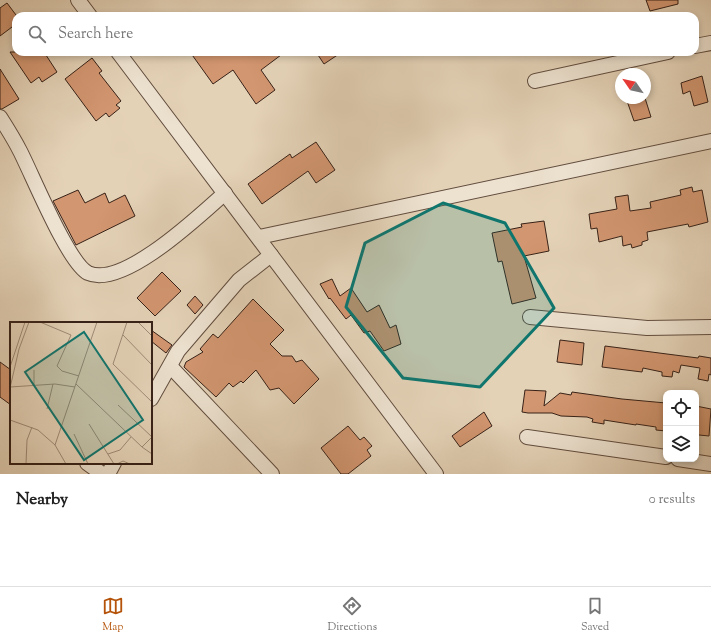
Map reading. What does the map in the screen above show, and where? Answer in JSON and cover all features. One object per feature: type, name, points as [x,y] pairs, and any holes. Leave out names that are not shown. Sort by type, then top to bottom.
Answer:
[{"type":"street","points":[[78,0],[87,12]]},
{"type":"street","points":[[699,45],[711,43]]},
{"type":"street","points":[[121,56],[226,193],[436,474]]},
{"type":"street","points":[[535,81],[650,56]]},
{"type":"street","points":[[0,117],[20,151],[47,210],[79,266],[87,272],[97,275],[104,274],[136,264],[158,249],[226,193]]},
{"type":"street","points":[[259,237],[711,141]]},
{"type":"street","points":[[152,397],[178,351],[239,280],[271,255]]},
{"type":"street","points":[[530,317],[647,328],[711,327]]},
{"type":"street","points":[[170,366],[272,474]]},
{"type":"street","points":[[527,437],[663,457]]},
{"type":"street","points":[[698,462],[711,464]]},
{"type":"street","points":[[88,464],[102,474]]},
{"type":"street","points":[[108,474],[113,464]]},
{"type":"highlighted area","points":[[443,203],[505,223],[554,308],[480,387],[403,378],[346,307],[365,243]]},
{"type":"building","points":[[646,0],[678,0],[678,4],[650,11]]},
{"type":"building","points":[[7,3],[14,12],[12,12],[12,27],[0,36],[0,8]]},
{"type":"building","points":[[13,56],[47,56],[57,72],[42,82],[39,77],[31,83]]},
{"type":"building","points":[[193,56],[280,56],[261,70],[275,90],[256,104],[233,70],[213,84]]},
{"type":"building","points":[[319,56],[336,56],[324,64]]},
{"type":"building","points":[[92,58],[102,71],[99,73],[121,101],[116,105],[120,108],[109,117],[106,113],[96,121],[65,79]]},
{"type":"building","points":[[0,69],[19,99],[2,109],[0,109]]},
{"type":"building","points":[[702,76],[708,102],[694,106],[690,91],[683,94],[681,83]]},
{"type":"building","points":[[628,104],[647,104],[651,117],[634,121]]},
{"type":"building","points":[[316,142],[335,170],[316,183],[308,171],[262,204],[248,184],[290,154],[292,158]]},
{"type":"building","points":[[692,187],[693,192],[702,190],[708,222],[689,227],[688,224],[647,232],[648,240],[642,242],[642,245],[632,248],[631,244],[623,246],[622,236],[599,242],[597,228],[591,229],[589,214],[617,209],[615,197],[628,195],[630,211],[651,208],[650,202],[681,195],[680,190]]},
{"type":"building","points":[[78,190],[85,203],[105,193],[109,203],[125,195],[135,216],[76,245],[53,201]]},
{"type":"building","points":[[544,221],[549,251],[524,256],[536,298],[512,304],[502,261],[498,262],[492,233],[522,227],[521,224]]},
{"type":"building","points":[[162,272],[181,291],[155,316],[137,298]]},
{"type":"building","points":[[332,279],[340,296],[351,288],[367,312],[379,305],[390,328],[396,325],[401,344],[384,351],[370,331],[364,333],[351,315],[346,319],[330,298],[329,299],[320,284]]},
{"type":"building","points":[[195,296],[203,305],[195,314],[187,305]]},
{"type":"building","points":[[253,299],[284,330],[270,344],[282,356],[292,356],[296,362],[302,360],[319,379],[294,404],[279,388],[270,390],[256,370],[243,383],[241,381],[233,387],[229,383],[216,397],[184,367],[186,362],[203,352],[200,349],[213,334],[218,338]]},
{"type":"building","points":[[152,331],[172,345],[166,353],[152,342]]},
{"type":"building","points":[[560,340],[584,343],[582,365],[557,362]]},
{"type":"building","points":[[605,346],[698,358],[699,356],[711,358],[711,375],[709,374],[708,381],[698,379],[700,368],[681,365],[679,373],[673,371],[672,377],[662,376],[662,372],[643,368],[642,372],[602,367]]},
{"type":"building","points":[[0,362],[10,369],[10,404],[0,397]]},
{"type":"building","points":[[525,390],[546,391],[544,406],[560,393],[571,395],[572,392],[663,403],[663,431],[656,430],[656,427],[604,420],[604,424],[592,422],[593,419],[587,417],[561,416],[552,413],[522,412]]},
{"type":"building","points":[[699,407],[711,409],[709,436],[699,435]]},
{"type":"building","points":[[484,412],[492,426],[460,447],[452,436]]},
{"type":"building","points":[[348,426],[360,440],[364,437],[372,446],[367,450],[371,456],[348,474],[341,474],[321,448]]}]
